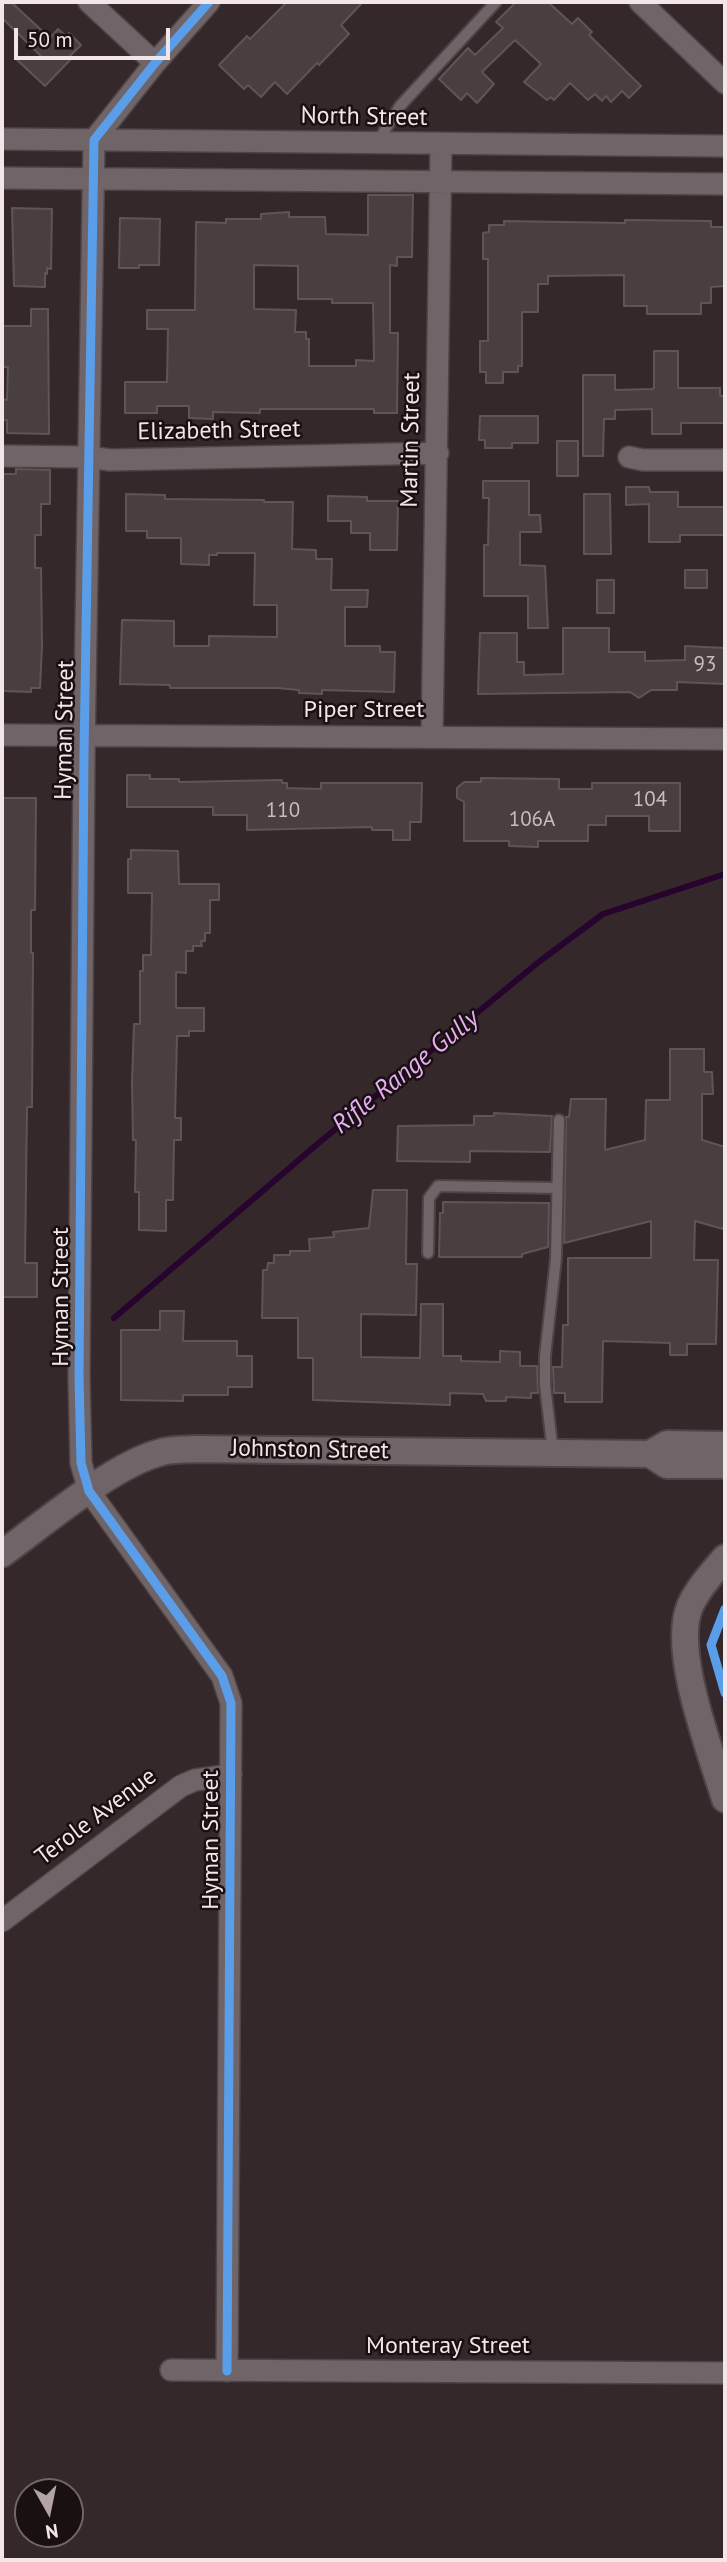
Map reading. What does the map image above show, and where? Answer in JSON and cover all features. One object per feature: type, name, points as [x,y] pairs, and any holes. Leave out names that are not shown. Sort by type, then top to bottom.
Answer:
[{"type":"street","points":[[89,2],[155,63]]},
{"type":"street","points":[[94,140],[155,63],[209,2]]},
{"type":"street","points":[[640,2],[725,83]]},
{"type":"street","name":"North Street","points":[[2,139],[725,146]]},
{"type":"street","name":"Hyman Street","points":[[94,140],[84,736],[79,1377],[81,1463],[89,1490],[222,1676],[231,1703],[227,2371]]},
{"type":"street","name":"Martin Street","points":[[432,737],[442,144]]},
{"type":"street","points":[[2,178],[725,184]]},
{"type":"street","name":"Elizabeth Street","points":[[2,456],[89,457],[110,460],[438,453]]},
{"type":"street","points":[[629,457],[643,460],[725,460]]},
{"type":"street","name":"Piper Street","points":[[2,735],[725,738]]},
{"type":"street","name":"Johnston Street","points":[[2,1554],[89,1490],[136,1462],[164,1451],[650,1454],[667,1444],[725,1445]]},
{"type":"street","name":"Johnston Street","points":[[650,1454],[667,1465],[725,1465]]},
{"type":"street","points":[[725,1558],[700,1589],[690,1607],[685,1631],[687,1667],[725,1799]]},
{"type":"street","name":"Terole Avenue","points":[[2,1921],[181,1786],[195,1780],[231,1775]]},
{"type":"street","name":"Monteray Street","points":[[171,2370],[725,2373]]},
{"type":"lane","points":[[377,143],[400,106],[496,2]]},
{"type":"lane","points":[[553,1453],[545,1385],[545,1356],[556,1258],[559,1120]]},
{"type":"lane","points":[[428,1253],[429,1198],[438,1186],[557,1188]]},
{"type":"building","points":[[2,2],[11,2],[50,38],[58,29],[66,36],[69,33],[81,45],[45,86],[15,58],[43,58],[2,18]]},
{"type":"building","points":[[287,2],[363,2],[341,25],[349,34],[319,65],[317,63],[287,94],[275,82],[261,97],[248,85],[244,89],[219,65],[247,36],[250,39]]},
{"type":"building","points":[[516,2],[548,2],[572,24],[578,18],[592,32],[589,35],[641,86],[629,98],[622,91],[611,102],[606,96],[602,101],[595,94],[588,100],[570,83],[554,100],[551,97],[547,100],[524,82],[541,64],[515,40],[482,72],[494,84],[477,103],[467,93],[461,100],[439,79],[468,48],[475,55],[503,28],[496,22]]},
{"type":"building","points":[[368,195],[413,195],[412,257],[397,257],[397,266],[390,265],[390,333],[398,333],[397,413],[374,413],[374,409],[260,409],[260,413],[213,412],[213,419],[189,418],[189,406],[157,406],[157,413],[125,413],[125,382],[167,382],[168,329],[147,329],[147,310],[195,310],[196,222],[226,223],[226,219],[261,219],[261,214],[289,212],[289,217],[325,217],[326,234],[368,235]],"holes":[[[254,265],[298,266],[298,299],[332,299],[332,303],[373,303],[374,361],[356,360],[356,366],[309,366],[309,339],[306,339],[306,332],[295,332],[296,310],[254,309]]]},
{"type":"building","points":[[12,208],[52,209],[51,269],[47,268],[47,274],[45,273],[45,287],[14,286]]},
{"type":"building","points":[[120,218],[160,219],[159,265],[119,268]]},
{"type":"building","points":[[625,220],[711,221],[711,227],[725,227],[725,286],[711,287],[711,303],[701,303],[701,314],[647,314],[647,306],[624,306],[624,275],[548,276],[548,284],[538,284],[538,312],[522,312],[522,366],[518,366],[518,372],[503,372],[503,383],[486,383],[486,372],[480,372],[480,341],[488,341],[488,259],[483,259],[483,233],[489,232],[489,225],[504,225],[504,221],[625,223]]},
{"type":"building","points":[[31,309],[48,309],[49,434],[7,433],[7,420],[2,420],[2,399],[7,400],[8,367],[2,367],[2,326],[31,326]]},
{"type":"building","points":[[654,351],[678,351],[678,388],[720,388],[720,396],[725,396],[725,423],[681,423],[681,434],[652,434],[652,409],[615,410],[615,419],[604,419],[603,456],[583,456],[583,375],[615,375],[615,390],[652,389]]},
{"type":"building","points":[[480,416],[538,416],[538,443],[512,443],[512,448],[485,448],[485,440],[479,440]]},
{"type":"building","points":[[557,441],[578,441],[578,476],[557,476]]},
{"type":"building","points":[[16,469],[50,470],[50,504],[41,504],[41,535],[35,535],[35,568],[41,568],[42,645],[40,688],[31,688],[31,692],[2,691],[2,474],[16,474]]},
{"type":"building","points":[[483,481],[529,481],[529,515],[540,515],[541,532],[520,532],[520,565],[545,566],[548,628],[528,628],[528,596],[484,596],[484,545],[488,545],[489,498],[483,498]]},
{"type":"building","points":[[626,487],[649,487],[650,492],[678,492],[678,507],[725,507],[725,535],[680,535],[680,542],[649,542],[649,504],[626,505]]},
{"type":"building","points":[[126,494],[165,495],[165,499],[293,502],[292,549],[316,550],[316,559],[332,559],[331,590],[368,590],[367,607],[345,607],[345,646],[380,646],[380,652],[395,652],[394,692],[322,690],[322,694],[277,688],[170,688],[170,685],[120,684],[122,620],[174,621],[174,646],[209,646],[209,636],[277,637],[277,605],[254,605],[255,553],[217,553],[209,555],[209,565],[181,564],[181,538],[147,538],[147,531],[126,531]]},
{"type":"building","points":[[584,494],[610,494],[611,554],[584,554]]},
{"type":"building","points":[[328,496],[367,497],[367,501],[398,501],[397,550],[370,550],[370,533],[351,533],[351,521],[328,521]]},
{"type":"building","points":[[685,570],[707,570],[707,588],[685,588]]},
{"type":"building","points":[[597,580],[614,580],[614,613],[597,613]]},
{"type":"building","points":[[563,628],[609,628],[609,652],[645,652],[645,661],[685,660],[685,646],[725,648],[725,684],[677,682],[677,690],[651,690],[639,698],[630,692],[478,694],[480,633],[517,633],[517,662],[524,662],[524,675],[563,674]]},
{"type":"building","points":[[127,775],[150,775],[150,779],[179,779],[179,782],[282,780],[282,783],[287,783],[287,788],[321,789],[321,783],[422,783],[421,822],[410,822],[410,840],[393,840],[393,830],[372,830],[372,827],[247,830],[247,815],[213,815],[213,807],[127,807]]},
{"type":"building","points":[[481,778],[559,779],[559,789],[592,789],[592,783],[680,783],[680,831],[649,831],[649,816],[606,816],[606,825],[588,825],[588,841],[538,841],[538,847],[509,846],[509,841],[464,841],[464,802],[457,798],[457,788],[464,782],[481,782]]},
{"type":"building","points":[[2,798],[36,798],[35,910],[31,910],[32,1107],[27,1107],[25,1263],[37,1263],[37,1297],[2,1297]]},
{"type":"building","points":[[131,850],[178,851],[179,884],[219,884],[219,900],[210,900],[210,933],[205,933],[202,946],[193,946],[193,951],[186,951],[186,973],[176,972],[176,1008],[204,1008],[204,1031],[189,1031],[189,1036],[177,1036],[175,1118],[181,1118],[181,1140],[174,1140],[173,1200],[166,1200],[166,1231],[139,1230],[139,1192],[135,1192],[136,1140],[133,1140],[132,1083],[134,1024],[140,1024],[140,971],[143,971],[143,955],[151,955],[152,893],[128,893],[128,859],[131,859]]},
{"type":"building","points":[[670,1049],[704,1049],[704,1072],[712,1072],[713,1094],[702,1094],[702,1140],[725,1147],[723,1229],[695,1221],[694,1260],[718,1260],[716,1344],[687,1344],[687,1355],[670,1355],[670,1343],[603,1341],[602,1402],[565,1402],[565,1393],[554,1393],[553,1367],[562,1367],[563,1325],[568,1325],[568,1258],[651,1258],[651,1221],[564,1243],[566,1117],[569,1117],[571,1099],[606,1099],[605,1150],[645,1140],[646,1100],[670,1100]]},
{"type":"building","points":[[494,1113],[552,1116],[550,1152],[470,1151],[470,1162],[397,1161],[398,1126],[474,1125],[474,1116],[494,1116]]},
{"type":"building","points":[[373,1190],[407,1190],[406,1264],[417,1264],[416,1315],[361,1314],[361,1357],[420,1358],[421,1304],[443,1304],[443,1356],[461,1356],[461,1361],[500,1362],[500,1351],[520,1352],[520,1366],[537,1366],[538,1393],[531,1393],[531,1398],[506,1397],[506,1401],[486,1401],[483,1394],[450,1393],[450,1405],[313,1400],[313,1358],[298,1358],[298,1318],[262,1318],[263,1270],[267,1270],[268,1263],[274,1263],[274,1255],[290,1255],[290,1251],[310,1251],[309,1239],[334,1237],[333,1232],[369,1228]]},
{"type":"building","points":[[443,1202],[549,1203],[548,1247],[522,1254],[522,1257],[439,1257],[440,1213],[443,1213]]},
{"type":"building","points":[[160,1311],[184,1311],[183,1341],[237,1341],[237,1356],[252,1356],[252,1387],[228,1387],[228,1395],[183,1395],[183,1401],[121,1400],[121,1330],[160,1330]]},
{"type":"waterway","name":"Rifle Range Gully","points":[[114,1318],[321,1141],[540,961],[603,914],[725,874]]},
{"type":"cycle path","points":[[209,2],[155,63],[94,140],[84,754],[79,1377],[81,1463],[89,1491],[222,1676],[231,1703],[227,2371]]},
{"type":"cycle path","points":[[725,1609],[711,1645],[725,1693]]}]
